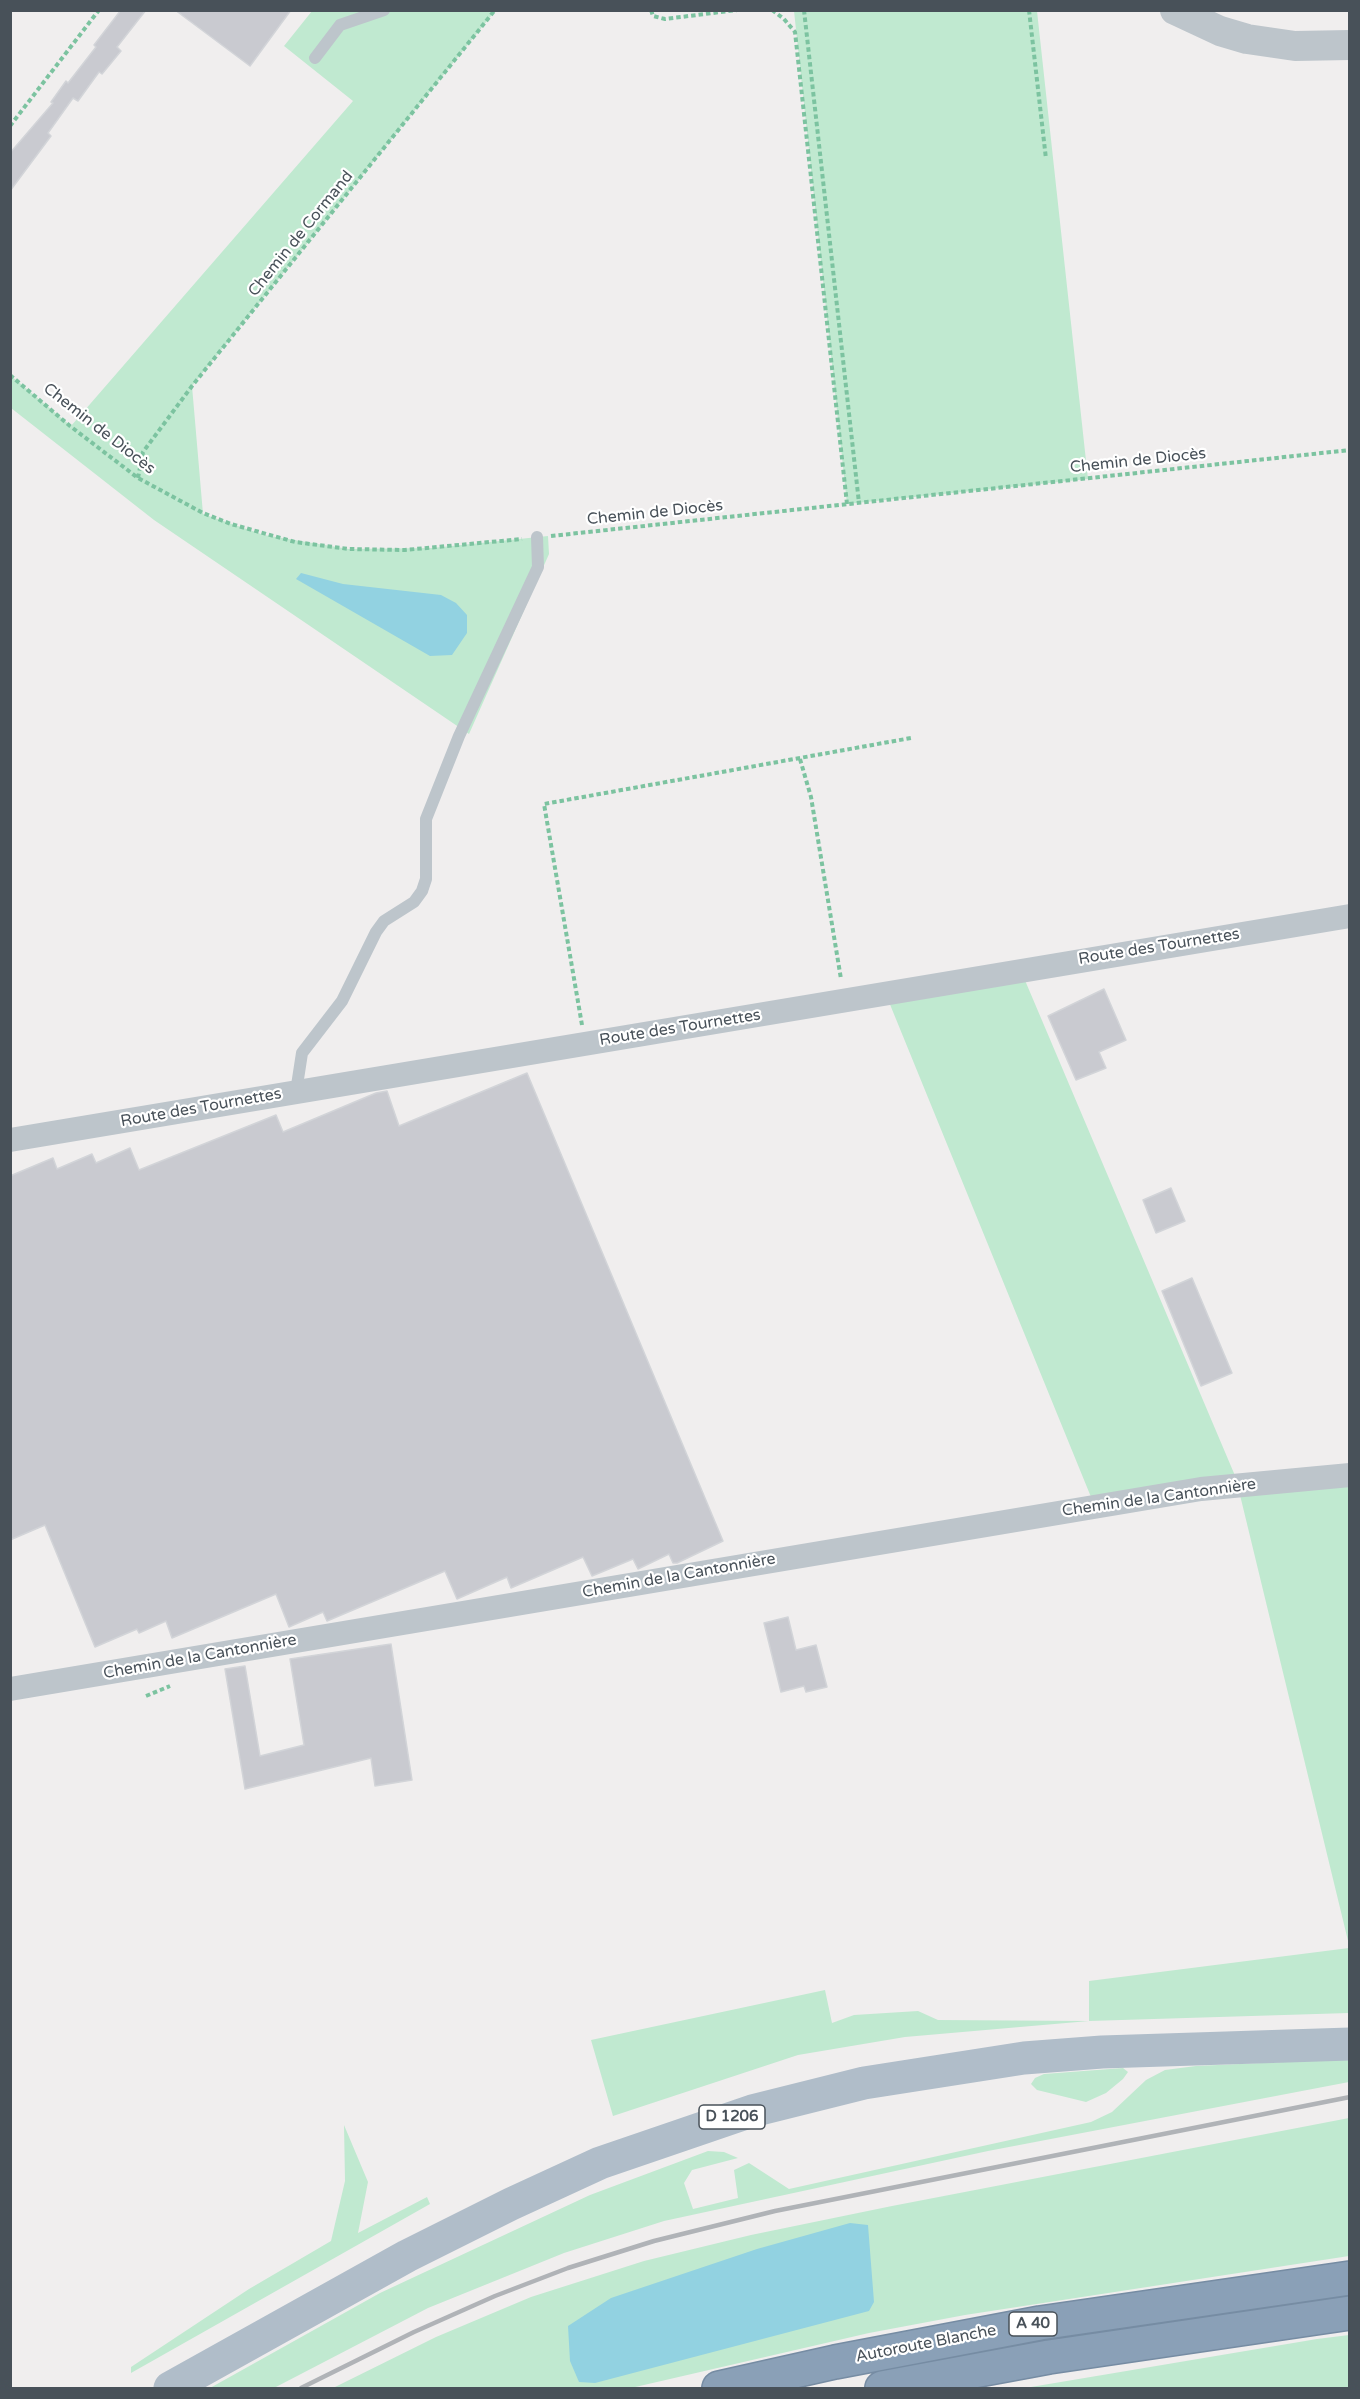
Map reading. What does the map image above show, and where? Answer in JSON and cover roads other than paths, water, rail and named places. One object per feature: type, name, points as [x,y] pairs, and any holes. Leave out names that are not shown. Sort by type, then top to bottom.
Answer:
[{"type":"highway","name":"Autoroute Blanche","points":[[719,2388],[835,2362],[1040,2323],[1350,2278]]},
{"type":"highway","name":"A 40","points":[[882,2388],[1049,2357],[1350,2313]]},
{"type":"main road","name":"D 1206","points":[[170,2388],[407,2256],[511,2204],[600,2163],[752,2111],[864,2083],[1005,2060],[1102,2052],[1350,2044]]},
{"type":"street","points":[[1175,10],[1220,31],[1247,39],[1295,46],[1350,45]]},
{"type":"street","name":"Route des Tournettes","points":[[10,1140],[1350,916]]},
{"type":"street","name":"Chemin de la Cantonnière","points":[[10,1689],[1189,1491],[1350,1475]]},
{"type":"lane","points":[[315,58],[340,25],[384,10]]},
{"type":"lane","points":[[296,1092],[302,1053],[342,1001],[376,932],[384,921],[414,903],[422,891],[426,879],[426,819],[459,736],[538,567],[540,557],[537,537]]},
{"type":"water","points":[[301,573],[343,584],[441,595],[456,603],[467,615],[467,633],[452,655],[430,656],[296,579]]},
{"type":"water","points":[[850,2223],[868,2225],[874,2302],[869,2311],[595,2383],[579,2382],[570,2361],[568,2326],[611,2298],[757,2249]]},
{"type":"railway","points":[[301,2388],[414,2332],[495,2296],[568,2268],[654,2241],[775,2211],[1350,2097]]}]
